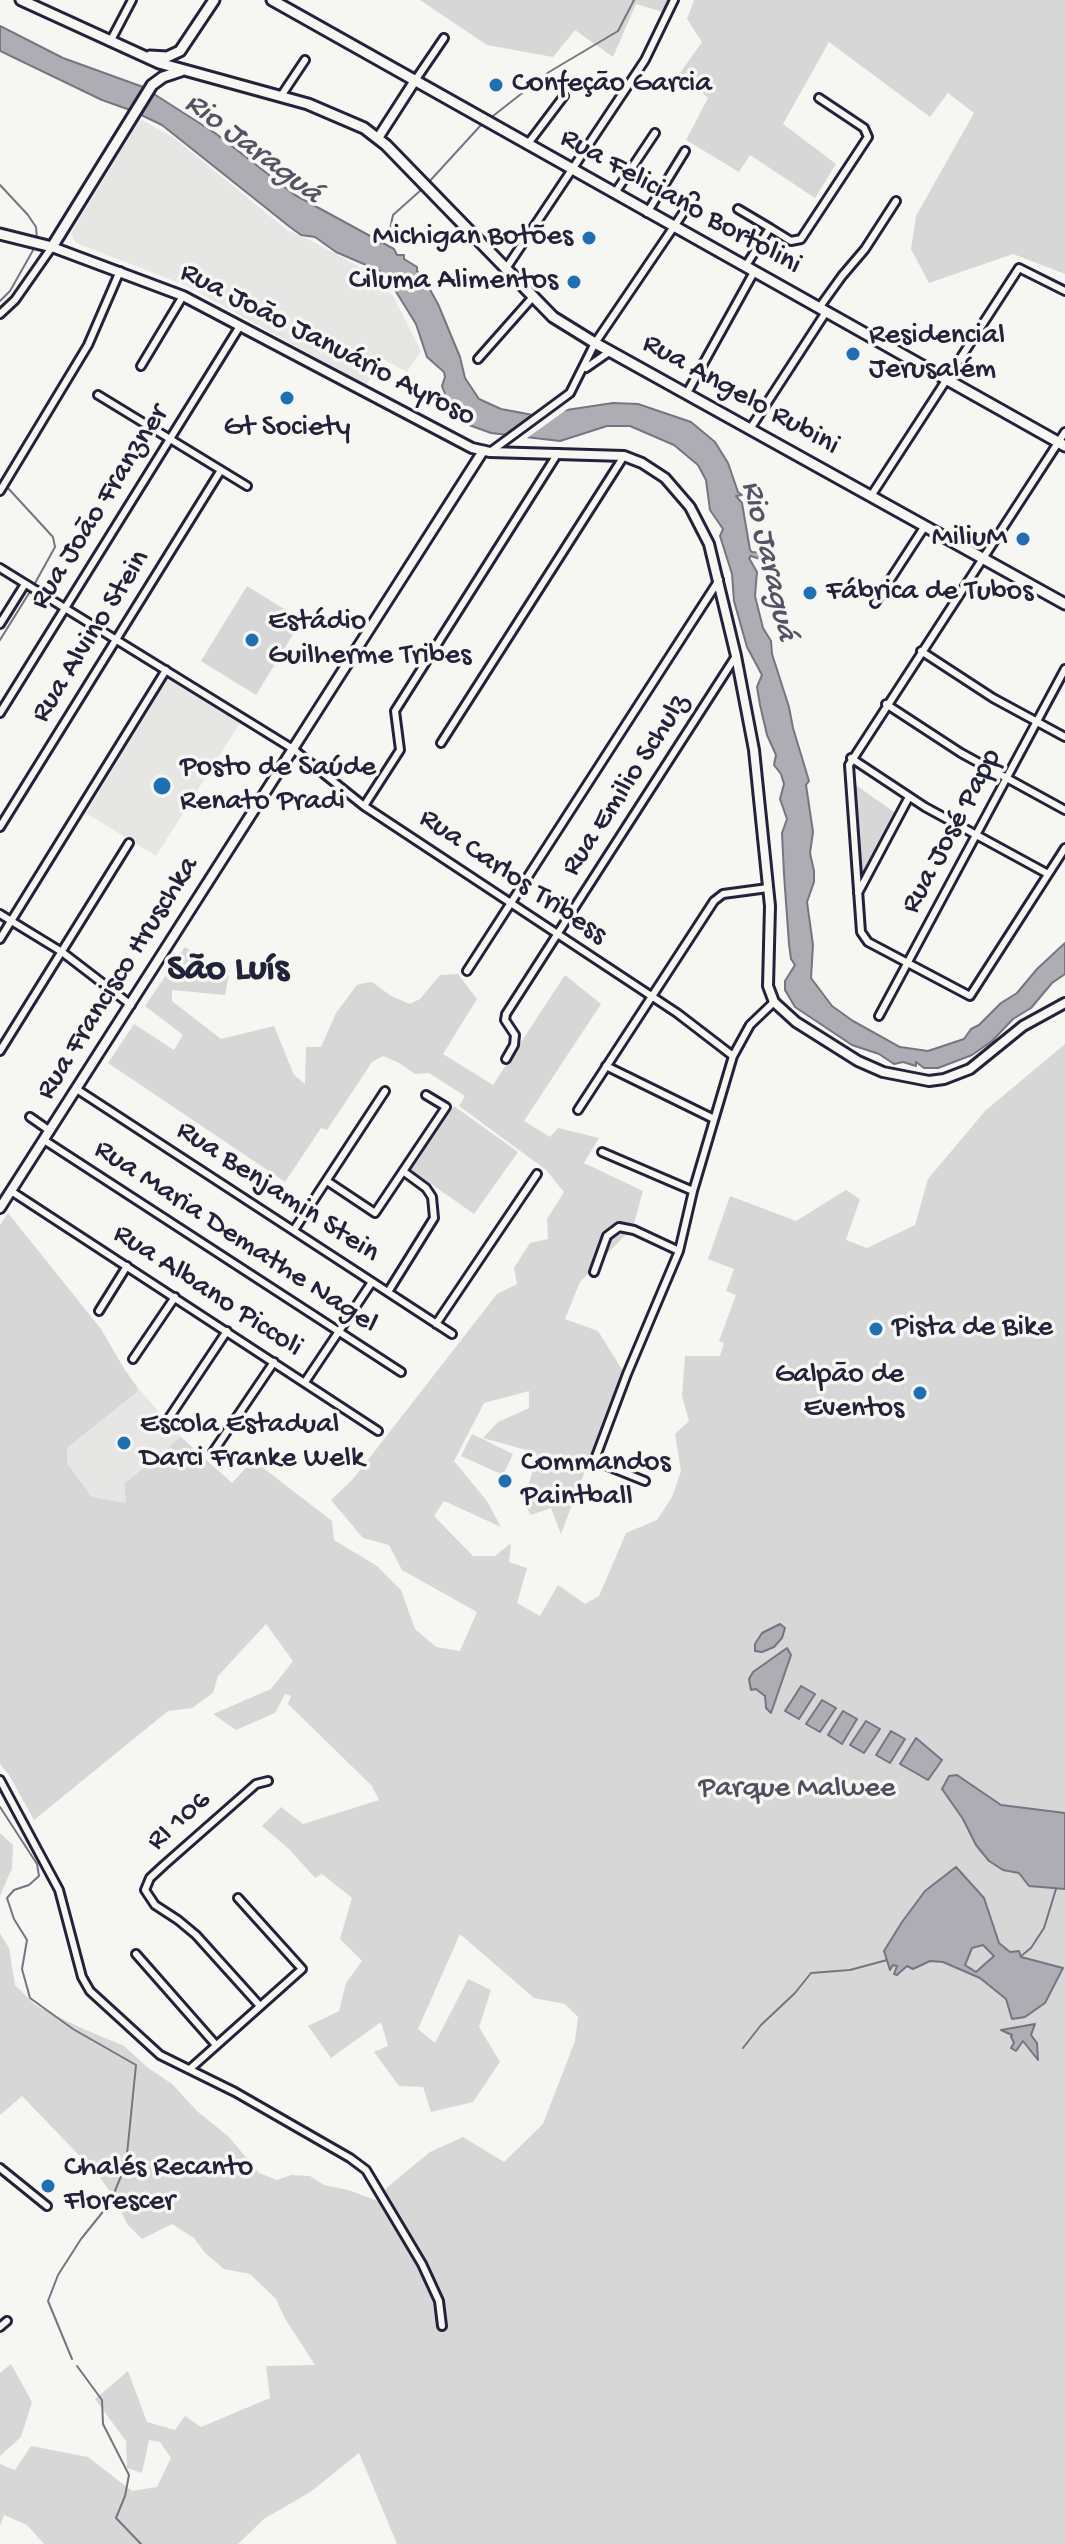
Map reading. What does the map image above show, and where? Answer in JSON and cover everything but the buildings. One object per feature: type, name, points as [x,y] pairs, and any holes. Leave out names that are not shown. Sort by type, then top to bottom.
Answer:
[{"type":"main road","name":"Rua Angelo Rubini","points":[[21,0],[139,54],[331,112],[378,138],[553,317],[1065,604]]},
{"type":"main road","points":[[52,247],[152,86],[163,77],[185,70],[179,61],[180,51],[214,0]]},
{"type":"main road","name":"Rua Feliciano Bortolini","points":[[272,0],[1062,444]]},
{"type":"main road","points":[[139,54],[163,57],[180,51]]},
{"type":"main road","points":[[378,138],[414,82]]},
{"type":"main road","name":"Rua João Januário Ayroso","points":[[0,234],[52,247],[183,296],[460,442],[487,451],[624,456],[657,472],[678,491],[703,530],[719,580],[754,750],[768,888],[768,986],[774,1002]]},
{"type":"main road","name":"Rua Francisco Hruschka","points":[[0,1208],[487,451]]},
{"type":"main road","points":[[774,1002],[796,1022],[858,1061],[883,1072],[929,1081],[970,1069],[1023,1026],[1065,1003]]},
{"type":"street","points":[[110,42],[132,0]]},
{"type":"street","points":[[505,270],[645,60],[674,0]]},
{"type":"street","points":[[414,82],[444,38]]},
{"type":"street","points":[[281,96],[305,60]]},
{"type":"street","points":[[527,145],[564,96]]},
{"type":"street","points":[[738,209],[791,241],[801,239],[869,133],[819,98]]},
{"type":"street","points":[[614,194],[655,133]]},
{"type":"street","points":[[647,213],[685,151]]},
{"type":"street","points":[[487,451],[502,443],[574,387],[595,343],[694,197]]},
{"type":"street","points":[[750,429],[842,276],[865,249],[896,201]]},
{"type":"street","points":[[687,393],[770,228]]},
{"type":"street","points":[[0,314],[15,300],[52,247]]},
{"type":"street","points":[[871,496],[1019,268],[1065,291]]},
{"type":"street","points":[[0,490],[88,345],[120,271]]},
{"type":"street","points":[[141,366],[183,296]]},
{"type":"street","points":[[478,359],[532,298]]},
{"type":"street","name":"Rua João Franzner","points":[[0,713],[240,326]]},
{"type":"street","points":[[583,370],[610,351]]},
{"type":"street","points":[[98,395],[247,486]]},
{"type":"street","points":[[1065,432],[1062,444],[982,558],[851,758],[848,771],[863,937],[970,996],[1065,848]]},
{"type":"street","points":[[364,806],[400,750],[395,711],[558,453]]},
{"type":"street","points":[[441,743],[624,456]]},
{"type":"street","name":"Rua Alvino Stein","points":[[0,827],[221,470]]},
{"type":"street","points":[[875,603],[925,526]]},
{"type":"street","name":"Rua Carlos Tribess","points":[[0,568],[293,749],[364,806],[651,997],[733,1056]]},
{"type":"street","points":[[467,971],[719,580]]},
{"type":"street","points":[[0,624],[29,587]]},
{"type":"street","points":[[921,651],[993,698],[1065,737]]},
{"type":"street","name":"Rua Emilio Schulz","points":[[506,1059],[514,1045],[515,1035],[505,1020],[506,1014],[736,656]]},
{"type":"street","name":"Rua José Papp","points":[[879,1016],[1065,669]]},
{"type":"street","points":[[0,939],[166,670]]},
{"type":"street","points":[[886,704],[961,753],[1065,810]]},
{"type":"street","points":[[851,758],[909,797],[1048,874]]},
{"type":"street","points":[[858,893],[909,797]]},
{"type":"street","points":[[0,1051],[129,843]]},
{"type":"street","points":[[578,1110],[718,896],[768,888]]},
{"type":"street","points":[[0,914],[62,952],[131,1005]]},
{"type":"street","points":[[645,1481],[593,1464],[679,1251],[693,1191],[733,1056],[750,1025],[774,1002]]},
{"type":"street","points":[[606,1066],[714,1119]]},
{"type":"street","name":"Rua Benjamin Stein","points":[[78,1090],[452,1334]]},
{"type":"street","points":[[294,1230],[385,1091]]},
{"type":"street","points":[[327,1181],[375,1213],[446,1107],[426,1095]]},
{"type":"street","points":[[30,1117],[50,1131]]},
{"type":"street","name":"Rua Maria Demathe Nagel","points":[[44,1140],[401,1372]]},
{"type":"street","points":[[602,1152],[693,1191]]},
{"type":"street","points":[[388,1292],[434,1218],[432,1197],[426,1188],[403,1171]]},
{"type":"street","points":[[436,1324],[537,1174]]},
{"type":"street","name":"Rua Albano Piccoli","points":[[11,1191],[378,1431]]},
{"type":"street","points":[[594,1272],[607,1236],[619,1227],[627,1227],[679,1251]]},
{"type":"street","points":[[99,1311],[127,1266]]},
{"type":"street","points":[[305,1382],[372,1282]]},
{"type":"street","points":[[133,1359],[175,1297]]},
{"type":"street","points":[[167,1421],[227,1331]]},
{"type":"street","points":[[213,1452],[274,1362]]},
{"type":"street","points":[[0,1780],[59,1890],[85,1985],[160,2055],[191,2068],[366,2170],[422,2264],[439,2301],[442,2326]]},
{"type":"street","name":"RI 106","points":[[260,2006],[196,1935],[150,1901],[145,1890],[147,1883],[164,1865],[256,1784],[268,1781]]},
{"type":"street","points":[[191,2068],[302,1969],[238,1898]]},
{"type":"street","points":[[136,1954],[216,2045]]},
{"type":"street","points":[[0,2168],[47,2206]]},
{"type":"street","points":[[0,2327],[7,2321]]},
{"type":"shaded area","points":[[0,26],[63,58],[143,87],[215,133],[295,195],[394,249],[397,255],[404,255],[404,259],[417,267],[438,304],[460,357],[465,378],[479,399],[501,409],[533,415],[613,403],[638,404],[691,422],[715,442],[742,495],[736,496],[742,503],[750,550],[769,553],[760,559],[749,558],[757,572],[755,596],[763,628],[771,641],[772,654],[809,781],[806,785],[813,832],[810,853],[814,871],[814,882],[807,902],[813,945],[811,978],[832,1006],[900,1047],[928,1051],[964,1039],[971,1029],[1017,993],[1065,943],[1065,974],[992,1041],[972,1055],[938,1068],[924,1068],[916,1062],[916,1066],[903,1062],[894,1064],[879,1054],[852,1045],[795,1007],[785,990],[785,981],[795,965],[789,944],[784,874],[782,833],[787,819],[780,799],[784,784],[774,765],[776,755],[767,735],[760,705],[757,687],[762,675],[747,647],[734,601],[732,574],[720,536],[723,529],[710,510],[706,480],[698,465],[674,445],[630,426],[607,426],[560,441],[491,433],[458,421],[453,416],[442,386],[444,372],[427,357],[416,324],[380,271],[336,252],[315,237],[301,235],[162,125],[0,51]]},
{"type":"shaded area","points":[[140,119],[173,137],[287,230],[374,275],[393,296],[421,351],[407,372],[383,359],[366,385],[187,286],[76,243],[71,233]]},
{"type":"shaded area","points":[[168,678],[240,723],[156,856],[86,813]]},
{"type":"shaded area","name":"Escola Estadual Darci Franke Welk","points":[[138,1388],[181,1437],[124,1484],[126,1503],[92,1497],[67,1463],[67,1448],[137,1392]]},
{"type":"shaded area","points":[[780,1624],[785,1628],[782,1638],[774,1647],[762,1652],[755,1651],[755,1644],[762,1633]]},
{"type":"shaded area","points":[[787,1648],[791,1655],[771,1713],[766,1708],[765,1696],[756,1689],[751,1690],[749,1679],[753,1672]]},
{"type":"shaded area","points":[[801,1686],[815,1694],[799,1719],[785,1711]]},
{"type":"shaded area","points":[[822,1700],[836,1708],[820,1732],[806,1724]]},
{"type":"shaded area","points":[[843,1711],[857,1719],[842,1744],[828,1735]]},
{"type":"shaded area","points":[[866,1721],[880,1729],[864,1753],[850,1745]]},
{"type":"shaded area","points":[[891,1731],[905,1739],[890,1763],[876,1755]]},
{"type":"shaded area","points":[[916,1738],[942,1760],[928,1780],[900,1764]]},
{"type":"shaded area","points":[[957,1775],[1001,1805],[1065,1813],[1065,1889],[1029,1886],[1019,1873],[1003,1870],[989,1861],[942,1789],[949,1776]]},
{"type":"shaded area","points":[[956,1867],[984,1898],[999,1943],[1010,1952],[1019,1951],[1021,1957],[1063,1968],[1045,2003],[1025,2017],[1012,2019],[1006,1999],[980,1978],[943,1962],[930,1961],[913,1969],[907,1966],[897,1975],[894,1974],[897,1966],[893,1965],[890,1970],[884,1951],[925,1891]],"holes":[[[983,1945],[994,1956],[976,1972],[965,1965],[972,1948]]]},
{"type":"shaded area","points":[[1035,2024],[1031,2035],[1037,2043],[1038,2060],[1023,2041],[1016,2051],[1011,2048],[1014,2043],[1012,2035],[1001,2030]]},
{"type":"green space","points":[[420,0],[668,0],[663,12],[636,4],[613,57],[575,30],[553,57],[487,45]]},
{"type":"green space","points":[[694,0],[1065,0],[1065,274],[1013,254],[929,283],[911,249],[916,216],[974,113],[948,93],[930,117],[829,42],[783,124],[836,164],[815,198],[750,155],[739,172],[686,140],[708,98],[680,73],[702,42],[687,19]]},
{"type":"green space","name":"Estádio Guilherme Tribes","points":[[247,586],[302,620],[256,695],[201,661]]},
{"type":"green space","points":[[850,781],[897,814],[858,887]]},
{"type":"green space","name":"Parque Malwee","points":[[185,947],[229,975],[225,995],[172,990],[172,1001],[221,1039],[274,1026],[294,1075],[305,1084],[306,1047],[321,1047],[336,1013],[357,985],[364,983],[372,982],[391,996],[410,1004],[420,999],[440,975],[458,974],[477,999],[443,1054],[493,1085],[565,975],[601,1004],[524,1121],[550,1137],[558,1128],[599,1138],[584,1163],[643,1191],[633,1227],[580,1282],[565,1319],[598,1331],[623,1371],[561,1534],[551,1508],[531,1515],[524,1504],[537,1453],[483,1438],[498,1422],[529,1408],[529,1391],[484,1403],[454,1461],[487,1501],[501,1527],[444,1501],[434,1516],[473,1556],[495,1556],[511,1543],[509,1562],[527,1568],[517,1603],[540,1616],[558,1585],[585,1604],[599,1596],[626,1533],[657,1520],[672,1497],[681,1471],[675,1434],[689,1421],[682,1396],[685,1356],[720,1356],[724,1343],[719,1341],[736,1295],[726,1291],[734,1269],[708,1259],[730,1196],[796,1221],[846,1190],[860,1199],[846,1240],[867,1248],[915,1225],[928,1179],[985,1111],[1065,1044],[1065,2544],[397,2544],[359,2453],[309,2493],[265,2518],[238,2544],[44,2544],[27,2525],[4,2515],[0,2526],[0,2464],[15,2470],[31,2446],[88,2457],[132,2491],[157,2487],[171,2458],[160,2442],[149,2440],[142,2473],[127,2468],[126,2441],[95,2399],[128,2371],[147,2422],[175,2430],[185,2416],[201,2427],[270,2398],[266,2366],[315,2365],[276,2299],[250,2274],[224,2269],[205,2253],[194,2238],[172,2224],[142,2239],[127,2224],[114,2197],[98,2175],[22,2096],[0,2115],[0,1933],[9,1948],[15,1985],[35,2005],[124,2046],[172,2084],[197,2111],[229,2137],[259,2173],[277,2180],[291,2175],[310,2176],[324,2185],[386,2204],[385,2189],[430,2152],[463,2137],[504,2162],[543,2124],[575,2041],[578,2017],[565,2004],[534,1998],[460,1934],[418,2029],[435,2043],[468,1979],[491,1990],[479,2027],[500,2062],[473,2102],[431,2112],[423,2087],[399,2086],[374,2052],[388,2046],[381,2022],[331,2058],[308,2026],[339,2011],[346,1983],[362,1961],[340,1939],[352,1898],[322,1874],[315,1878],[289,1849],[262,1826],[281,1807],[303,1824],[379,1800],[372,1786],[288,1704],[291,1696],[285,1694],[275,1713],[236,1730],[213,1714],[271,1689],[293,1661],[266,1624],[218,1676],[213,1693],[192,1708],[168,1711],[34,1820],[0,1764],[0,1225],[8,1213],[101,1329],[138,1388],[137,1392],[67,1448],[67,1463],[92,1497],[126,1503],[124,1484],[181,1437],[232,1483],[253,1460],[332,1521],[334,1540],[377,1566],[401,1590],[415,1629],[436,1647],[460,1651],[477,1612],[402,1570],[389,1545],[363,1538],[331,1500],[353,1479],[497,1294],[517,1284],[514,1268],[530,1243],[548,1239],[547,1219],[564,1192],[545,1169],[459,1106],[465,1096],[429,1073],[415,1074],[383,1056],[372,1062],[327,1130],[321,1128],[285,1182],[108,1063],[134,1024],[174,1050],[183,1035],[145,1006]]},
{"type":"green space","points":[[454,1106],[518,1152],[474,1214],[410,1169]]},
{"type":"green space","points":[[472,1434],[513,1454],[503,1475],[461,1456]]},
{"type":"green space","points":[[0,1833],[13,1845],[12,1868],[0,1896]]},
{"type":"green space","points":[[11,2364],[32,2402],[21,2437],[0,2456],[0,2373]]},
{"type":"pier","points":[[573,405],[523,441],[500,438],[537,411]]},
{"type":"waterway","points":[[493,116],[549,72],[618,31],[634,0]]},
{"type":"waterway","points":[[428,183],[481,125]]},
{"type":"waterway","points":[[0,185],[28,215],[36,227],[37,239]]},
{"type":"waterway","points":[[379,244],[389,234],[393,215],[421,190]]},
{"type":"waterway","points":[[0,301],[10,291],[36,245]]},
{"type":"waterway","points":[[7,487],[53,537],[55,547],[34,585]]},
{"type":"waterway","points":[[0,640],[31,590]]},
{"type":"waterway","points":[[0,1807],[37,1864],[39,1876],[29,1885],[14,1890],[7,1898],[14,1919],[27,1940],[22,1969],[30,1998],[73,2029],[136,2065],[126,2164],[110,2203],[81,2239],[58,2275],[48,2301],[72,2359]]},
{"type":"waterway","points":[[1021,1956],[1031,1948],[1044,1928],[1056,1889]]},
{"type":"waterway","points":[[743,2048],[811,1973],[850,1970],[887,1960]]},
{"type":"waterway","points":[[77,2366],[102,2400],[103,2424],[129,2475],[116,2518],[141,2544]]},
{"type":"place","name":"Confeção Garcia","points":[[496,85]]},
{"type":"place","name":"Michigan Botões","points":[[589,238]]},
{"type":"place","name":"Ciluma Alimentos","points":[[574,282]]},
{"type":"place","name":"Residencial Jerusalém","points":[[853,354]]},
{"type":"place","name":"Gt Society","points":[[287,398]]},
{"type":"place","name":"MiliuM","points":[[1023,539]]},
{"type":"place","name":"Fábrica de Tubos","points":[[810,593]]},
{"type":"place","name":"Estádio Guilherme Tribes","points":[[252,640]]},
{"type":"place","name":"Posto de Saúde Renato Pradi","points":[[162,786]]},
{"type":"place","name":"Pista de Bike","points":[[876,1329]]},
{"type":"place","name":"Galpão de Eventos","points":[[920,1393]]},
{"type":"place","name":"Escola Estadual Darci Franke Welk","points":[[124,1443]]},
{"type":"place","name":"Commandos Paintball","points":[[505,1481]]},
{"type":"place","name":"Chalés Recanto Florescer","points":[[48,2186]]},
{"type":"district","name":"São Luís","points":[[228,971]]},
{"type":"water label","name":"Rio Jaraguá","points":[[252,150]]},
{"type":"water label","name":"Rio Jaraguá","points":[[767,561]]}]
